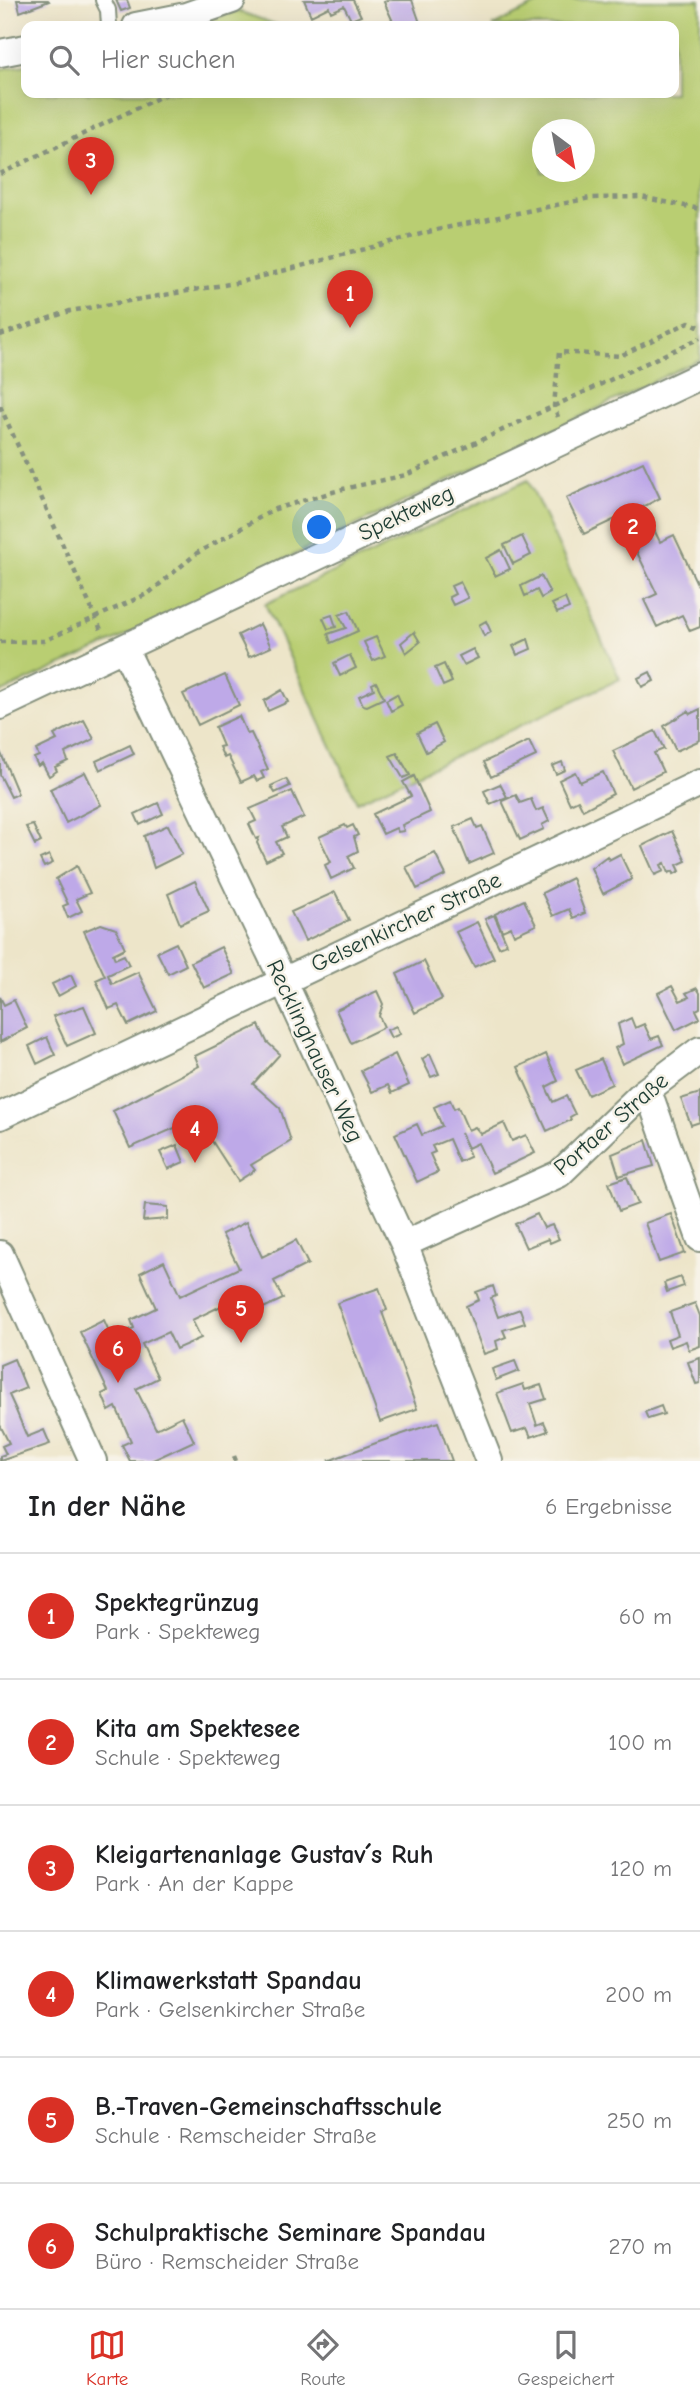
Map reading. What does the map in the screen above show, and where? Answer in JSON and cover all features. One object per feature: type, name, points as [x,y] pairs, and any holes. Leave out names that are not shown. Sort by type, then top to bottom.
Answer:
[{"type":"street","points":[[161,21],[186,16],[232,0]]},
{"type":"street","points":[[0,53],[21,49]]},
{"type":"street","name":"Spekteweg","points":[[0,706],[700,376]]},
{"type":"street","name":"Recklinghauser Weg","points":[[124,648],[283,980],[404,1244],[489,1461]]},
{"type":"street","name":"Gelsenkircher Straße","points":[[0,1116],[700,783]]},
{"type":"street","name":"Portaer Straße","points":[[404,1244],[559,1174],[643,1093],[700,1050]]},
{"type":"street","points":[[643,1093],[652,1102],[700,1238]]},
{"type":"street","points":[[0,1254],[93,1461]]},
{"type":"lane","points":[[103,0],[108,10],[109,21]]},
{"type":"path","points":[[0,174],[158,98]]},
{"type":"path","points":[[0,335],[70,311],[241,282],[436,230],[590,198],[641,197],[700,209]]},
{"type":"path","points":[[554,406],[559,352],[620,356],[689,321],[700,327]]},
{"type":"path","points":[[0,642],[44,641],[95,619],[149,593],[197,553],[275,509],[343,489],[406,475],[700,338]]},
{"type":"path","points":[[0,406],[95,619]]},
{"type":"green space","points":[[545,0],[700,0],[700,359],[134,632],[0,693],[0,69],[21,66],[21,98],[679,98],[679,21],[503,21]]},
{"type":"green space","points":[[238,11],[266,21],[203,21]]},
{"type":"green space","points":[[528,480],[620,679],[357,802],[265,604]]},
{"type":"building","points":[[17,0],[48,0],[49,1],[20,12]]},
{"type":"building","points":[[116,0],[127,0],[130,8],[121,11]]},
{"type":"building","points":[[304,0],[353,0],[361,16],[351,20],[344,6],[331,12],[329,7],[311,16]]},
{"type":"building","points":[[412,0],[419,21],[393,21],[384,2]]},
{"type":"building","points":[[643,462],[660,498],[643,507],[660,542],[674,535],[700,590],[700,627],[690,631],[682,615],[657,627],[644,600],[657,594],[633,544],[645,538],[632,511],[584,534],[566,498]]},
{"type":"building","points":[[522,536],[531,555],[513,564],[504,545]]},
{"type":"building","points":[[501,550],[510,569],[495,576],[486,558]]},
{"type":"building","points":[[541,576],[550,593],[541,598],[537,590],[525,596],[521,586]]},
{"type":"building","points":[[460,582],[468,598],[453,605],[449,597],[455,594],[451,586]]},
{"type":"building","points":[[565,598],[569,608],[557,613],[552,604]]},
{"type":"building","points":[[349,611],[358,631],[331,643],[328,634],[346,628],[339,615]]},
{"type":"building","points":[[332,615],[336,627],[328,629],[323,618]]},
{"type":"building","points":[[486,621],[491,632],[484,636],[479,625]]},
{"type":"building","points":[[260,624],[271,647],[249,657],[238,635]]},
{"type":"building","points":[[414,632],[420,642],[406,653],[401,643]]},
{"type":"building","points":[[376,637],[385,656],[373,661],[364,642]]},
{"type":"building","points":[[528,639],[531,649],[517,655],[513,646]]},
{"type":"building","points":[[473,649],[478,658],[464,665],[459,656]]},
{"type":"building","points":[[350,655],[356,668],[340,676],[334,663]]},
{"type":"building","points":[[444,664],[452,682],[443,686],[435,668]]},
{"type":"building","points":[[650,672],[654,681],[642,687],[638,678]]},
{"type":"building","points":[[225,675],[239,705],[198,725],[183,694]]},
{"type":"building","points":[[376,682],[384,698],[367,706],[363,705],[359,696],[374,689],[372,684]]},
{"type":"building","points":[[282,690],[288,702],[268,711],[264,701]]},
{"type":"building","points":[[397,694],[402,705],[391,711],[386,700]]},
{"type":"building","points":[[700,709],[700,740],[676,751],[664,726],[688,711],[690,714]]},
{"type":"building","points":[[239,716],[247,734],[251,733],[268,769],[261,772],[264,778],[257,781],[254,776],[241,782],[228,756],[224,758],[219,747],[223,746],[215,727]]},
{"type":"building","points":[[84,720],[94,739],[65,753],[68,761],[55,767],[57,771],[49,776],[42,763],[38,766],[34,758],[39,756],[36,750],[57,740],[54,735]]},
{"type":"building","points":[[435,724],[444,742],[426,752],[417,733]]},
{"type":"building","points":[[655,731],[664,749],[654,753],[663,772],[631,788],[613,751]]},
{"type":"building","points":[[529,741],[536,756],[491,777],[484,762]]},
{"type":"building","points":[[130,745],[134,754],[100,770],[96,761]]},
{"type":"building","points":[[0,751],[18,794],[11,797],[0,775]]},
{"type":"building","points":[[397,753],[410,775],[403,778],[390,756]]},
{"type":"building","points":[[562,762],[565,770],[556,774],[552,766]]},
{"type":"building","points":[[85,772],[101,805],[66,823],[50,789]]},
{"type":"building","points":[[575,772],[580,782],[603,772],[613,794],[583,810],[578,800],[570,804],[559,780]]},
{"type":"building","points":[[414,776],[430,812],[402,825],[404,831],[398,832],[396,828],[383,834],[373,814],[411,796],[403,782]]},
{"type":"building","points":[[286,779],[290,786],[275,793],[271,786]]},
{"type":"building","points":[[500,784],[507,797],[490,804],[484,791]]},
{"type":"building","points":[[292,791],[304,817],[282,827],[287,837],[276,842],[282,853],[266,861],[257,843],[259,838],[256,839],[249,824],[256,821],[250,809]]},
{"type":"building","points":[[516,795],[520,803],[531,799],[536,811],[543,808],[549,821],[542,825],[544,829],[520,840],[502,801]]},
{"type":"building","points":[[158,803],[163,814],[140,825],[135,814]]},
{"type":"building","points":[[473,819],[477,828],[482,826],[494,853],[469,864],[454,827]]},
{"type":"building","points":[[33,825],[41,842],[35,845],[26,827]]},
{"type":"building","points":[[168,825],[182,854],[154,868],[144,836]]},
{"type":"building","points":[[345,825],[347,828],[353,825],[358,835],[354,837],[358,851],[348,856],[354,868],[331,879],[325,865],[331,862],[319,837]]},
{"type":"building","points":[[672,831],[686,861],[677,865],[680,871],[674,874],[673,871],[669,873],[665,863],[661,865],[664,871],[655,875],[642,846]]},
{"type":"building","points":[[435,853],[446,875],[417,889],[406,867]]},
{"type":"building","points":[[620,854],[632,879],[603,894],[591,868],[607,856],[609,860]]},
{"type":"building","points":[[49,855],[53,863],[44,867],[40,859]]},
{"type":"building","points":[[77,866],[90,893],[76,899],[82,911],[68,918],[63,906],[68,904],[56,879]]},
{"type":"building","points":[[572,878],[585,913],[573,918],[569,909],[553,916],[542,893]]},
{"type":"building","points":[[195,881],[209,911],[180,924],[168,894]]},
{"type":"building","points":[[335,892],[349,920],[305,941],[291,912]]},
{"type":"building","points":[[524,900],[536,925],[514,935],[511,927],[502,931],[495,914]]},
{"type":"building","points":[[494,915],[507,944],[499,947],[485,919]]},
{"type":"building","points":[[477,922],[494,958],[474,967],[456,932]]},
{"type":"building","points":[[101,924],[116,929],[125,948],[113,954],[115,959],[124,955],[129,965],[108,975],[112,984],[138,972],[157,1011],[128,1025],[118,1005],[109,1009],[96,980],[105,976],[84,931]]},
{"type":"building","points":[[176,943],[186,965],[168,974],[157,952]]},
{"type":"building","points":[[221,947],[234,974],[204,988],[191,962]]},
{"type":"building","points":[[424,961],[442,999],[415,1013],[397,974]]},
{"type":"building","points":[[71,975],[76,986],[58,996],[52,984]]},
{"type":"building","points":[[672,986],[680,1001],[689,997],[686,993],[697,988],[700,993],[700,1008],[696,1010],[700,1018],[676,1030],[658,993]]},
{"type":"building","points":[[377,991],[383,1004],[379,1016],[384,1027],[351,1043],[336,1010]]},
{"type":"building","points":[[0,997],[4,1005],[14,1000],[27,1028],[0,1042]]},
{"type":"building","points":[[84,1006],[96,1033],[67,1046],[53,1016]]},
{"type":"building","points":[[631,1018],[635,1028],[644,1024],[651,1039],[659,1036],[663,1045],[622,1064],[615,1048],[623,1044],[618,1024]]},
{"type":"building","points":[[259,1025],[267,1042],[280,1054],[253,1084],[280,1108],[291,1141],[251,1165],[255,1170],[238,1181],[197,1118],[130,1148],[113,1111],[199,1066],[195,1056]]},
{"type":"building","points":[[396,1026],[400,1034],[391,1038],[387,1030]]},
{"type":"building","points":[[47,1037],[55,1055],[37,1064],[29,1046]]},
{"type":"building","points":[[395,1054],[409,1085],[392,1093],[388,1085],[372,1092],[361,1071]]},
{"type":"building","points":[[430,1054],[439,1074],[431,1077],[422,1059]]},
{"type":"building","points":[[546,1054],[558,1081],[546,1087],[553,1102],[566,1096],[575,1114],[570,1117],[571,1120],[547,1131],[518,1067]]},
{"type":"building","points":[[601,1059],[612,1084],[588,1095],[576,1070]]},
{"type":"building","points":[[700,1093],[700,1122],[691,1125],[681,1099]]},
{"type":"building","points":[[450,1100],[454,1109],[458,1107],[468,1130],[475,1127],[481,1134],[504,1123],[512,1141],[526,1135],[535,1153],[492,1173],[478,1143],[468,1148],[461,1133],[470,1157],[459,1162],[449,1139],[432,1146],[435,1152],[430,1154],[438,1172],[417,1182],[395,1134],[417,1124],[422,1135],[442,1126],[434,1107]]},
{"type":"building","points":[[646,1140],[654,1166],[619,1176],[612,1154]]},
{"type":"building","points":[[177,1145],[184,1162],[168,1169],[160,1152]]},
{"type":"building","points":[[627,1177],[638,1204],[619,1211],[609,1183]]},
{"type":"building","points":[[145,1205],[168,1207],[168,1219],[143,1221]]},
{"type":"building","points":[[537,1214],[544,1228],[552,1225],[559,1239],[550,1243],[548,1239],[526,1248],[515,1224]]},
{"type":"building","points":[[671,1214],[685,1253],[659,1262],[645,1223]]},
{"type":"building","points":[[246,1222],[262,1257],[296,1240],[308,1264],[274,1281],[283,1299],[259,1310],[250,1292],[192,1320],[201,1338],[176,1349],[168,1332],[142,1344],[158,1378],[136,1389],[156,1429],[182,1416],[194,1441],[151,1461],[130,1461],[122,1445],[131,1441],[116,1407],[109,1411],[102,1394],[108,1391],[80,1332],[104,1320],[112,1338],[134,1328],[131,1320],[156,1308],[140,1273],[164,1261],[180,1296],[239,1268],[222,1234]]},
{"type":"building","points":[[681,1277],[684,1286],[667,1292],[664,1283]]},
{"type":"building","points":[[493,1286],[496,1296],[491,1298],[498,1317],[520,1309],[525,1323],[503,1330],[506,1337],[496,1341],[498,1349],[484,1354],[466,1306],[479,1300],[476,1292]]},
{"type":"building","points":[[379,1288],[387,1310],[382,1312],[417,1409],[380,1422],[337,1303]]},
{"type":"building","points":[[695,1303],[700,1316],[700,1346],[689,1350],[686,1341],[670,1347],[667,1339],[678,1335],[670,1312]]},
{"type":"building","points":[[700,1358],[700,1383],[696,1384],[688,1362]]},
{"type":"building","points":[[14,1359],[26,1388],[9,1395],[27,1437],[44,1430],[50,1444],[0,1461],[0,1456],[6,1454],[2,1446],[9,1443],[0,1425],[0,1365]]},
{"type":"building","points":[[515,1361],[519,1371],[496,1380],[492,1369]]},
{"type":"building","points":[[523,1384],[525,1390],[541,1385],[546,1399],[530,1404],[537,1425],[544,1422],[548,1431],[531,1437],[527,1428],[512,1433],[497,1393]]},
{"type":"building","points":[[661,1406],[664,1414],[648,1419],[645,1412]]},
{"type":"building","points":[[438,1422],[452,1461],[328,1461],[376,1443]]},
{"type":"place","name":"Kleigartenanlage Gustav´s Ruh","points":[[91,195]]},
{"type":"place","name":"Spektegrünzug","points":[[350,328]]},
{"type":"place","name":"Kita am Spektesee","points":[[633,561]]},
{"type":"place","name":"Klimawerkstatt Spandau","points":[[195,1163]]},
{"type":"place","name":"B.-Traven-Gemeinschaftsschule","points":[[241,1343]]},
{"type":"place","name":"Schulpraktische Seminare Spandau","points":[[118,1383]]}]
